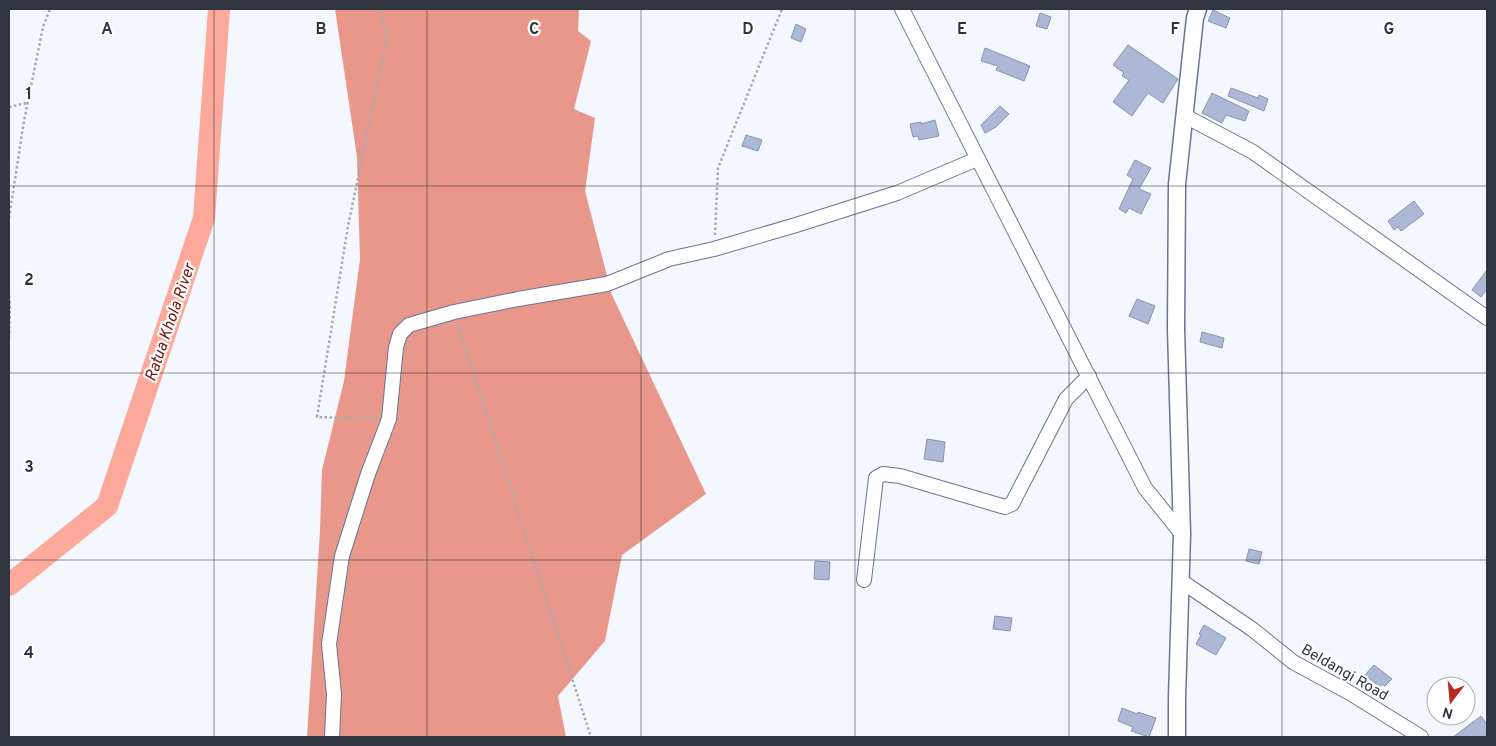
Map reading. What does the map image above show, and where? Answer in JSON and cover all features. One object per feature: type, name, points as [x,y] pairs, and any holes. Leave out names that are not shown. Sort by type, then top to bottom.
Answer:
[{"type":"street","points":[[902,9],[1145,488],[1182,534]]},
{"type":"street","points":[[1177,737],[1182,534],[1176,339],[1177,184],[1186,116],[1195,18],[1198,9]]},
{"type":"street","points":[[1186,116],[1252,152],[1487,318]]},
{"type":"street","points":[[332,737],[334,694],[329,644],[342,556],[368,474],[389,419],[393,367],[400,334],[410,326],[454,312],[607,284],[670,259],[796,226],[897,193],[977,159]]},
{"type":"street","points":[[864,580],[876,478],[883,474],[900,476],[1005,507],[1012,504],[1066,399],[1089,376]]},
{"type":"street","name":"Beldangi Road","points":[[1181,581],[1258,634],[1293,662],[1350,693],[1421,737]]},
{"type":"path","points":[[9,218],[28,103],[43,27],[50,9]]},
{"type":"path","points":[[380,9],[388,38],[348,226],[317,417],[389,419]]},
{"type":"path","points":[[714,249],[718,168],[782,9]]},
{"type":"path","points":[[9,107],[28,103]]},
{"type":"path","points":[[9,296],[9,340]]},
{"type":"path","points":[[454,312],[590,737]]},
{"type":"shaded area","points":[[335,9],[579,9],[578,31],[591,41],[574,109],[595,118],[585,191],[612,295],[706,494],[622,555],[605,641],[558,696],[566,737],[307,737],[322,470],[344,381],[360,259],[357,157]]},
{"type":"building","points":[[1213,10],[1230,18],[1226,28],[1208,21]]},
{"type":"building","points":[[1040,13],[1051,17],[1047,29],[1036,26]]},
{"type":"building","points":[[796,24],[806,29],[801,42],[791,38]]},
{"type":"building","points":[[1128,45],[1178,79],[1163,103],[1148,93],[1132,116],[1113,102],[1129,80],[1122,76],[1124,73],[1113,65]]},
{"type":"building","points":[[985,48],[1030,66],[1024,81],[996,70],[998,66],[981,61]]},
{"type":"building","points":[[1231,88],[1258,98],[1259,95],[1268,99],[1264,111],[1228,96]]},
{"type":"building","points":[[1212,93],[1249,111],[1245,121],[1226,115],[1222,123],[1202,113]]},
{"type":"building","points":[[1000,106],[1009,114],[996,127],[985,133],[981,125]]},
{"type":"building","points":[[935,120],[939,136],[919,140],[918,136],[913,137],[910,124],[921,122],[921,124]]},
{"type":"building","points":[[746,135],[762,140],[758,151],[742,146]]},
{"type":"building","points":[[1135,160],[1151,168],[1139,189],[1151,194],[1141,214],[1129,208],[1126,213],[1119,209],[1133,179],[1127,175]]},
{"type":"building","points":[[1414,201],[1424,214],[1401,231],[1398,227],[1394,230],[1388,221]]},
{"type":"building","points":[[1487,270],[1487,289],[1481,297],[1472,290]]},
{"type":"building","points":[[1137,299],[1155,306],[1148,324],[1129,316]]},
{"type":"building","points":[[1202,332],[1224,338],[1222,348],[1200,342]]},
{"type":"building","points":[[927,439],[945,442],[943,462],[924,459]]},
{"type":"building","points":[[1249,549],[1262,552],[1259,564],[1246,561]]},
{"type":"building","points":[[815,561],[830,562],[829,580],[814,579]]},
{"type":"building","points":[[995,616],[1012,618],[1010,631],[993,629]]},
{"type":"building","points":[[1204,625],[1226,638],[1216,655],[1196,644]]},
{"type":"building","points":[[1374,665],[1392,679],[1385,686],[1382,684],[1380,687],[1365,675]]},
{"type":"building","points":[[1122,708],[1137,714],[1138,712],[1156,718],[1149,737],[1131,731],[1133,727],[1118,721]]},
{"type":"building","points":[[1481,716],[1487,724],[1487,734],[1483,737],[1453,737],[1468,726],[1476,726],[1476,720]]},
{"type":"waterway","name":"Ratua Khola River","points":[[9,585],[107,506],[204,218],[219,9]]}]
